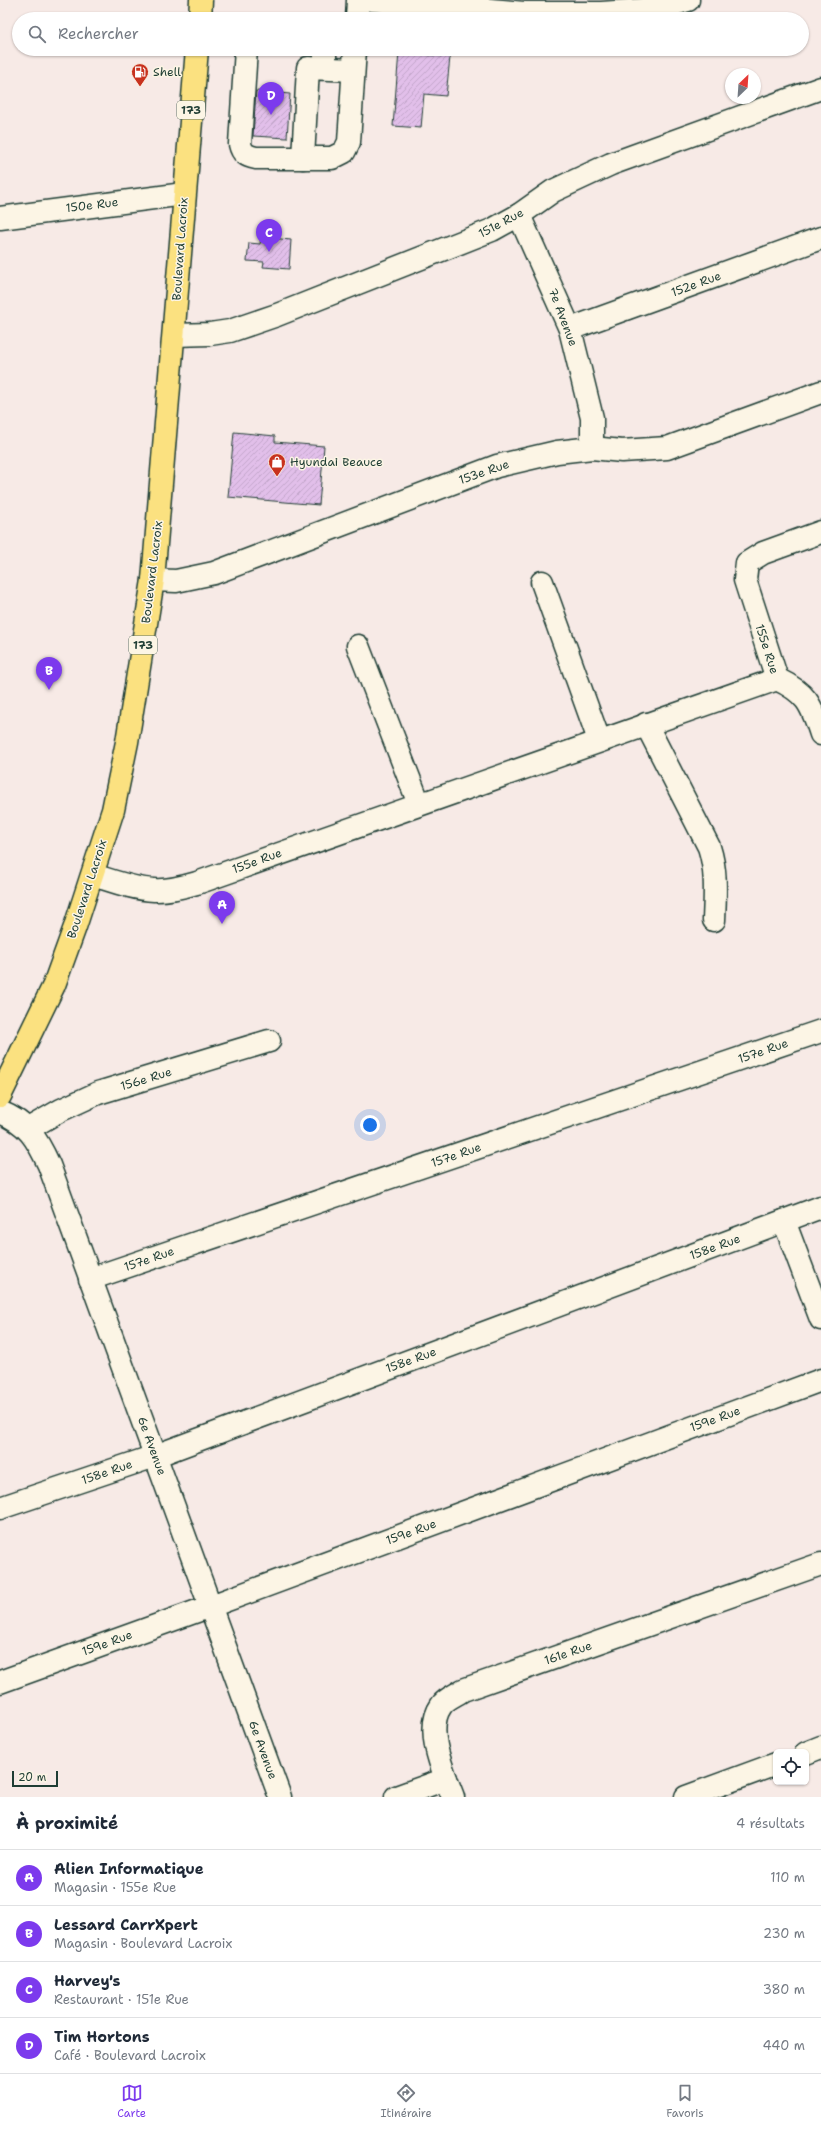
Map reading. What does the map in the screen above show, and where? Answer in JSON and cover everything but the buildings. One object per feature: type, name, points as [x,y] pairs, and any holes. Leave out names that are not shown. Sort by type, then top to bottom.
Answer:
[{"type":"main road","points":[[200,12],[201,0]]},
{"type":"main road","name":"Boulevard Lacroix","points":[[0,1096],[54,985],[93,875],[113,810],[127,742],[153,580],[196,56]]},
{"type":"street","points":[[357,12],[358,0]]},
{"type":"street","points":[[372,0],[525,7],[594,12]]},
{"type":"street","points":[[620,12],[658,9],[688,0]]},
{"type":"street","points":[[246,56],[240,144],[242,152],[248,157],[256,158],[303,158],[332,158],[344,152],[348,142],[354,59],[325,59],[308,68],[303,158]]},
{"type":"street","name":"151e Rue","points":[[174,335],[210,334],[230,331],[277,315],[492,230],[519,215],[553,191],[611,164],[821,88]]},
{"type":"street","name":"150e Rue","points":[[0,218],[184,194]]},
{"type":"street","name":"7e Avenue","points":[[519,215],[570,330],[592,418],[592,448]]},
{"type":"street","name":"152e Rue","points":[[570,330],[821,238]]},
{"type":"street","name":"153e Rue","points":[[153,580],[176,580],[214,573],[497,466],[550,453],[592,448],[622,451],[667,448],[821,392]]},
{"type":"street","name":"155e Rue","points":[[93,875],[140,888],[170,889],[197,883],[599,740],[777,679],[745,580],[747,563],[763,553],[821,532]]},
{"type":"street","points":[[542,582],[599,740]]},
{"type":"street","points":[[358,646],[419,804]]},
{"type":"street","points":[[777,679],[801,692],[809,703],[821,734]]},
{"type":"street","points":[[646,724],[709,847],[714,863],[716,880],[714,920]]},
{"type":"street","name":"157e Rue","points":[[90,1279],[821,1031]]},
{"type":"street","name":"156e Rue","points":[[28,1129],[61,1110],[98,1094],[269,1041]]},
{"type":"street","name":"6e Avenue","points":[[0,1112],[16,1118],[28,1129],[40,1144],[49,1165],[280,1797]]},
{"type":"street","name":"158e Rue","points":[[0,1508],[155,1456],[821,1207]]},
{"type":"street","points":[[784,1221],[821,1319]]},
{"type":"street","name":"159e Rue","points":[[0,1682],[821,1380]]},
{"type":"street","name":"161e Rue","points":[[396,1797],[450,1788],[434,1738],[434,1727],[441,1706],[463,1690],[821,1564]]},
{"type":"street","points":[[809,1752],[821,1747]]},
{"type":"street","points":[[686,1797],[773,1765]]},
{"type":"place","name":"Shell","points":[[140,87]]},
{"type":"place","name":"Tim Hortons","points":[[271,115]]},
{"type":"place","name":"Harvey's","points":[[269,252]]},
{"type":"place","name":"Hyundai Beauce","points":[[277,477]]},
{"type":"place","name":"Lessard CarrXpert","points":[[49,690]]},
{"type":"place","name":"Alien Informatique","points":[[222,924]]}]
